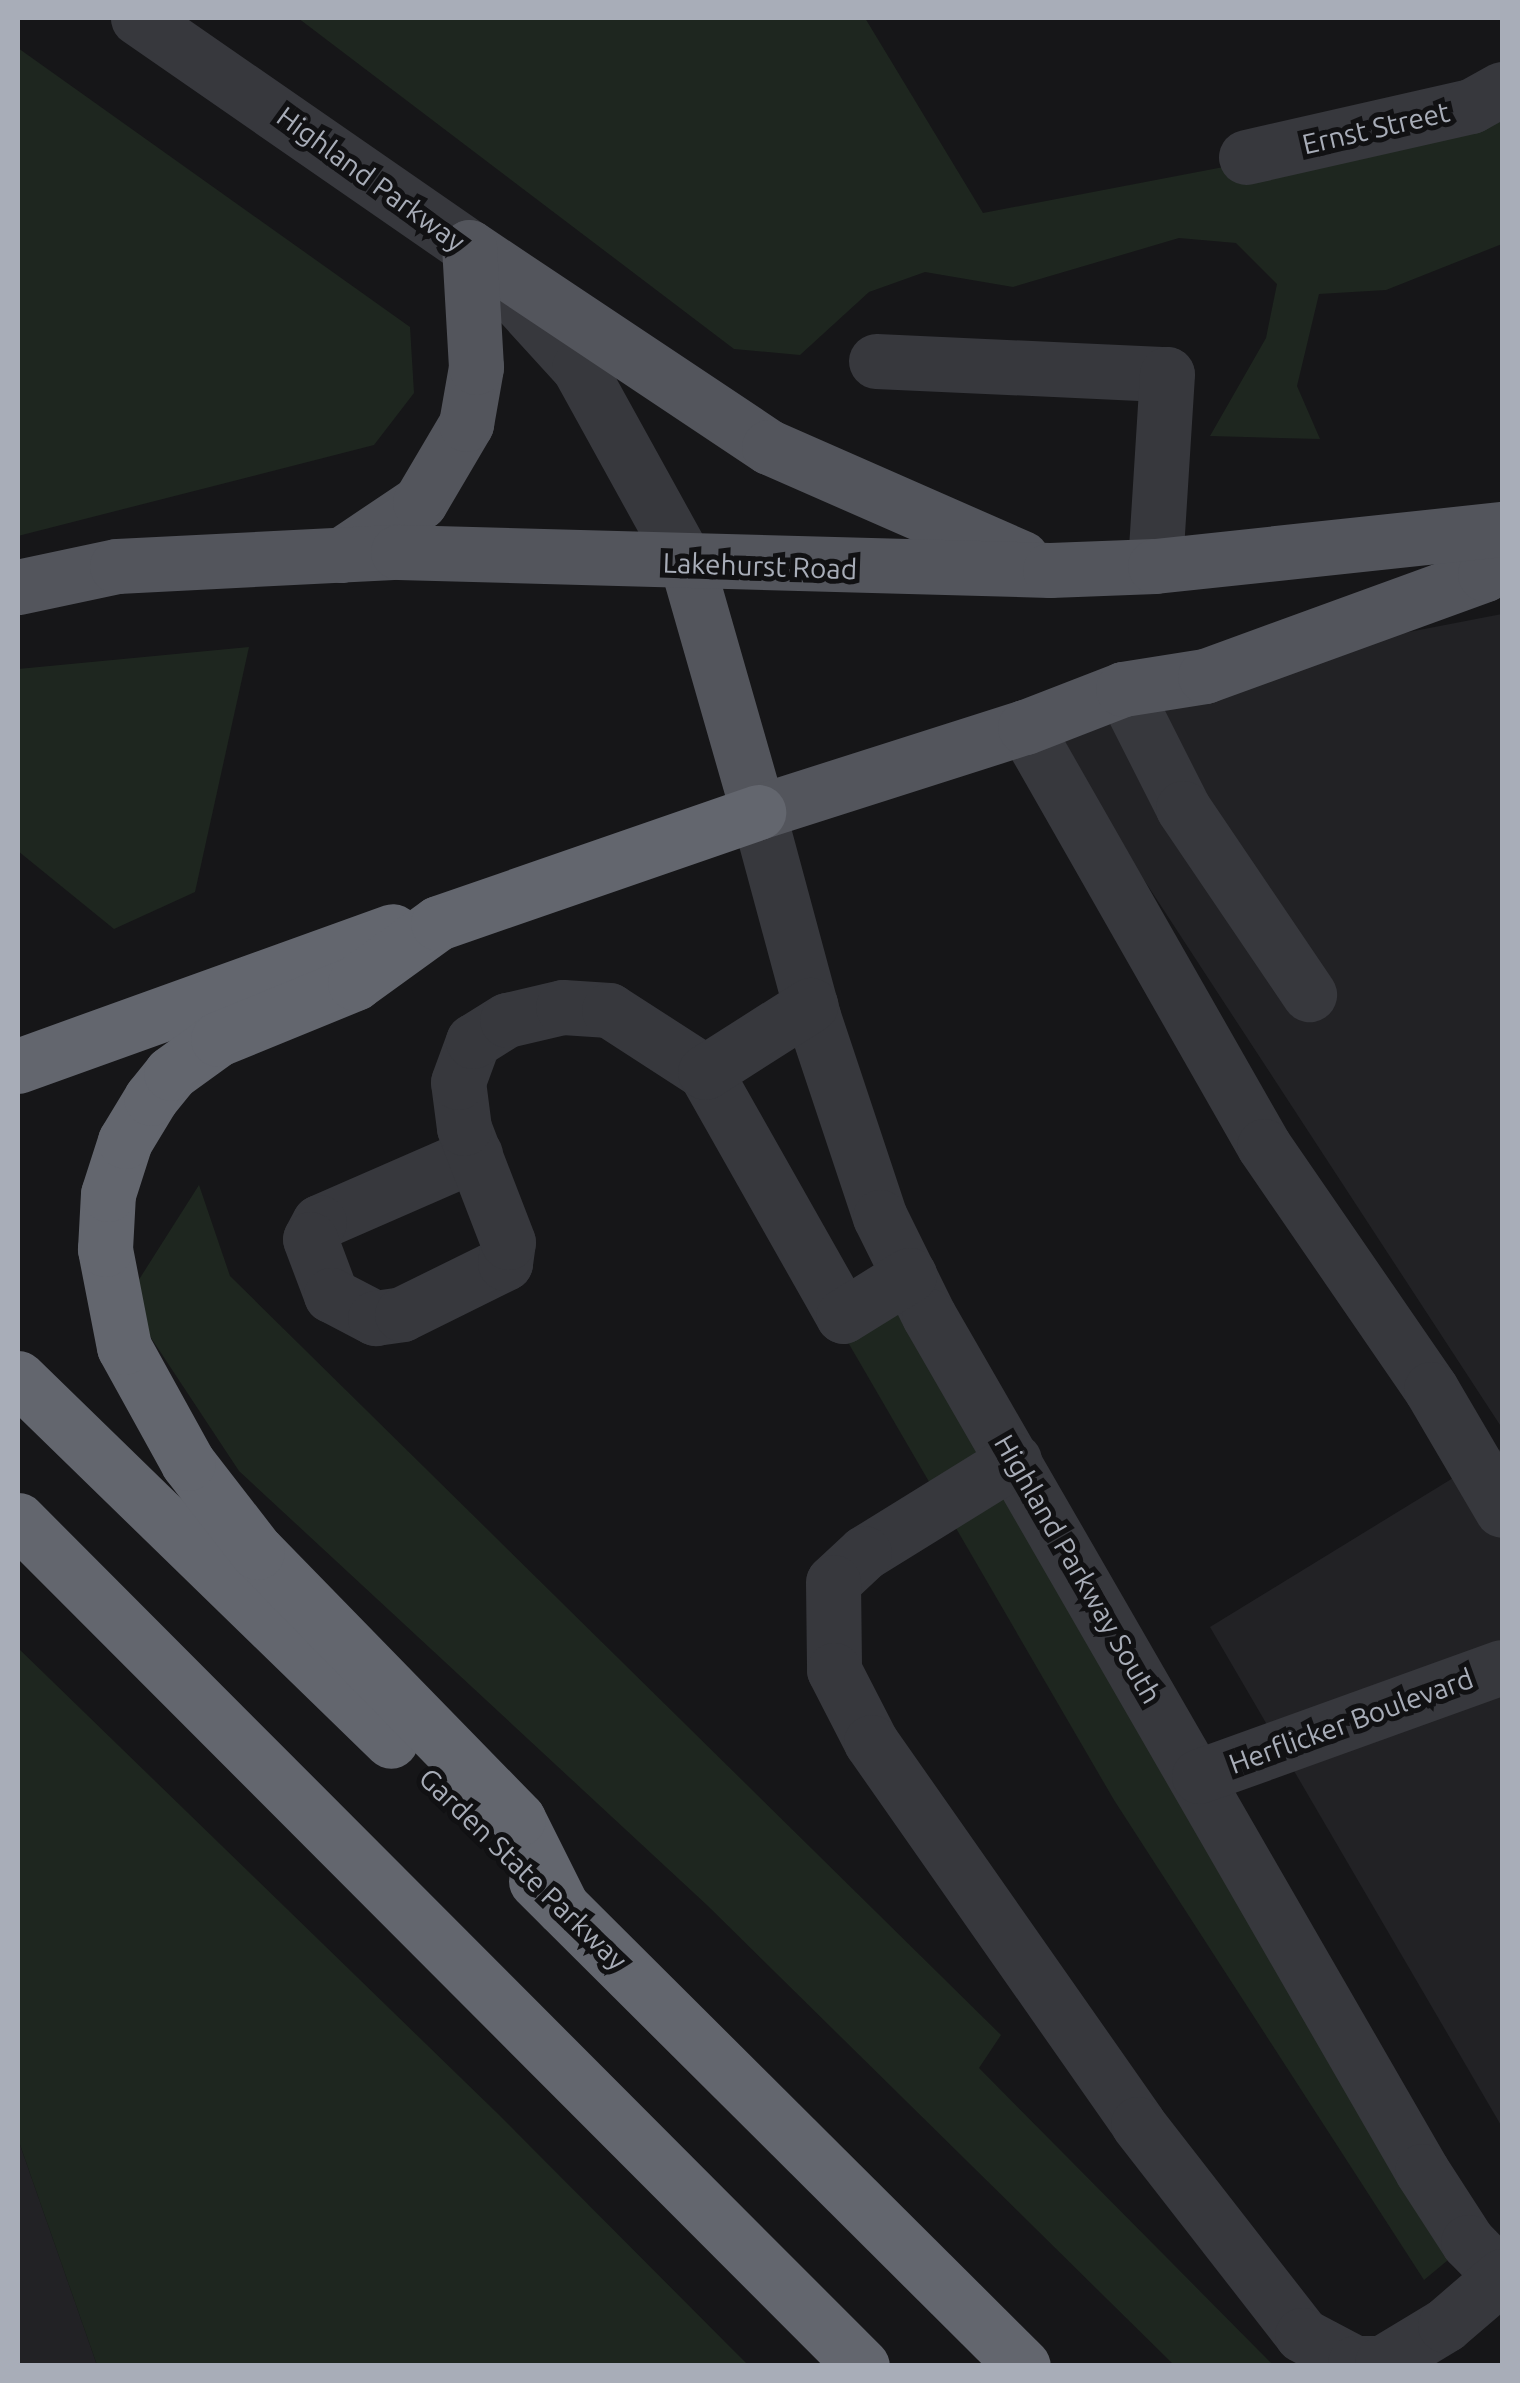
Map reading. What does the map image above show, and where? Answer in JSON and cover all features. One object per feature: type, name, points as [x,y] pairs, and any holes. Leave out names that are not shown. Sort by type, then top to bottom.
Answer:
[{"type":"highway","points":[[562,1907],[518,1818],[257,1552],[188,1464],[124,1347],[105,1249],[108,1194],[120,1154],[171,1073],[218,1038],[355,983],[438,924],[758,812]]},
{"type":"highway","points":[[18,1066],[408,925],[438,924]]},
{"type":"highway","name":"Garden State Parkway","points":[[18,1378],[562,1907],[1023,2366]]},
{"type":"highway","points":[[18,1520],[862,2366]]},
{"type":"highway","points":[[18,1540],[76,1582]]},
{"type":"main road","points":[[341,556],[420,502],[466,424],[476,367],[469,247]]},
{"type":"main road","points":[[469,247],[769,447],[1050,570]]},
{"type":"main road","name":"Lakehurst Road","points":[[18,586],[116,566],[341,556],[1050,570],[1155,566],[1502,529]]},
{"type":"main road","points":[[758,812],[1025,728],[1124,689],[1206,676],[1486,574],[1502,562]]},
{"type":"main road","name":"Highland Parkway","points":[[688,564],[758,812]]},
{"type":"street","name":"Highland Parkway","points":[[138,18],[469,247],[579,368],[688,564]]},
{"type":"street","name":"Ernst Street","points":[[1246,157],[1472,106],[1502,89]]},
{"type":"street","points":[[876,361],[1167,374],[1155,566]]},
{"type":"street","points":[[1124,689],[1184,808],[1310,994]]},
{"type":"street","points":[[1025,728],[1264,1146],[1432,1389],[1502,1510]]},
{"type":"street","name":"Highland Parkway South","points":[[758,812],[810,1005],[880,1216],[909,1275],[1422,2171],[1468,2242],[1502,2277]]},
{"type":"street","points":[[705,1072],[810,1005]]},
{"type":"street","points":[[474,1154],[458,1082],[472,1041],[507,1020],[563,1007],[609,1010],[705,1072],[844,1316],[909,1275]]},
{"type":"street","points":[[1014,1460],[864,1552],[833,1582],[834,1670],[871,1742],[1138,2124],[1302,2335],[1355,2364],[1382,2363],[1422,2339],[1502,2277]]},
{"type":"street","name":"Herflicker Boulevard","points":[[1198,1776],[1502,1667]]},
{"type":"shaded area","points":[[298,18],[865,18],[983,213],[1502,114],[1502,244],[1386,290],[1319,294],[1297,386],[1320,439],[1210,436],[1266,338],[1277,284],[1236,243],[1179,238],[1013,287],[925,272],[869,292],[800,355],[734,349]]},
{"type":"shaded area","points":[[18,48],[410,327],[414,393],[374,445],[18,536]]},
{"type":"shaded area","points":[[1502,614],[1502,1428],[1052,739],[1274,658]]},
{"type":"shaded area","points":[[249,647],[195,892],[114,929],[18,851],[18,669]]},
{"type":"shaded area","points":[[199,1185],[230,1276],[1001,2035],[979,2068],[1273,2365],[1174,2365],[708,1906],[239,1471],[126,1300]]},
{"type":"shaded area","points":[[910,1292],[1454,2255],[1424,2280],[1114,1800],[842,1332]]},
{"type":"shaded area","points":[[1502,1448],[1502,2127],[1210,1627]]},
{"type":"shaded area","points":[[18,1648],[496,2112],[748,2365],[97,2365],[18,2139]]},
{"type":"shaded area","points":[[18,2139],[97,2365],[18,2365]]}]
